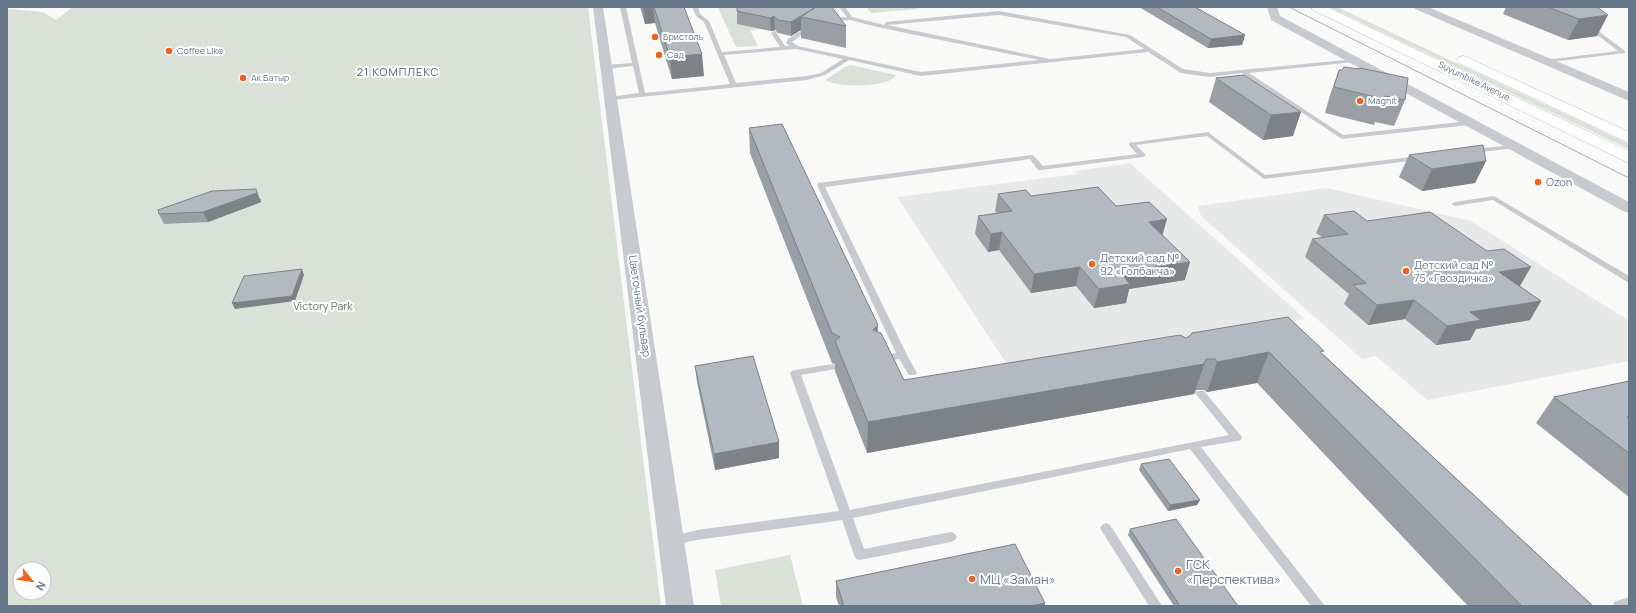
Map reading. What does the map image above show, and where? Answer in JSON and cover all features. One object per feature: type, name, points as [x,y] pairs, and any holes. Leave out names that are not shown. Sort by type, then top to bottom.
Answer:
[{"type":"main road","name":"Suyumbike Avenue","points":[[1318,7],[1629,158]]},
{"type":"main road","points":[[1348,7],[1369,17]]},
{"type":"main road","name":"Suyumbike Avenue","points":[[1454,55],[1629,138]]},
{"type":"street","name":"Цветочный бульвар","points":[[598,7],[680,606]]},
{"type":"street","points":[[1272,7],[1275,18],[1629,208]]},
{"type":"street","points":[[1419,7],[1629,98]]},
{"type":"lane","points":[[623,7],[642,95]]},
{"type":"lane","points":[[695,7],[698,14],[706,21],[734,86]]},
{"type":"lane","points":[[842,7],[850,18]]},
{"type":"lane","points":[[993,14],[1006,7]]},
{"type":"lane","points":[[877,25],[1000,13],[1128,36],[1181,71],[1210,75],[1354,60]]},
{"type":"lane","points":[[1048,60],[877,25],[850,18],[820,22],[790,40],[790,44],[796,47],[921,74],[1150,50]]},
{"type":"lane","points":[[1545,62],[1623,52],[1584,22]]},
{"type":"lane","points":[[774,33],[783,48]]},
{"type":"lane","points":[[720,54],[796,47]]},
{"type":"lane","points":[[611,98],[812,78],[823,74],[849,58]]},
{"type":"lane","points":[[607,67],[635,64]]},
{"type":"lane","points":[[1242,72],[1342,137],[1469,123]]},
{"type":"lane","points":[[912,373],[821,185],[1032,157],[1041,168],[1143,155],[1131,144],[1208,134],[1264,177],[1424,157]]},
{"type":"lane","points":[[1464,152],[1513,146]]},
{"type":"lane","points":[[1455,204],[1494,198],[1629,280]]},
{"type":"lane","points":[[878,359],[902,355]]},
{"type":"lane","points":[[834,367],[795,373],[860,555],[951,537]]},
{"type":"lane","points":[[671,540],[697,534],[846,515],[1237,436],[1200,393]]},
{"type":"lane","points":[[1193,445],[1319,606]]},
{"type":"lane","points":[[1106,528],[1156,606]]},
{"type":"lane","points":[[1619,606],[1629,603]]},
{"type":"shaded area","name":"Детский сад № 92 «Голбакча»","points":[[1130,163],[1305,319],[1010,369],[897,197],[1077,174],[1076,171]]},
{"type":"shaded area","name":"Детский сад № 75 «Гвоздичка»","points":[[1327,188],[1471,221],[1629,321],[1629,361],[1427,400],[1376,356],[1362,359],[1201,216],[1198,206]]},
{"type":"green space","name":"Victory Park","points":[[73,7],[588,7],[661,606],[7,606],[7,11],[9,9],[43,12],[56,20]]},
{"type":"green space","points":[[766,7],[763,29],[750,30],[758,46],[736,47],[718,8]]},
{"type":"green space","points":[[866,7],[915,7],[918,9],[871,13]]},
{"type":"green space","points":[[1329,7],[1337,7],[1629,144],[1629,149]]},
{"type":"green space","points":[[851,65],[896,75],[892,79],[884,82],[862,85],[831,83],[825,80]]},
{"type":"green space","points":[[790,555],[803,606],[721,606],[715,570]]},
{"type":"building","points":[[654,7],[684,7],[702,54],[670,57]]},
{"type":"building","points":[[737,7],[816,7],[791,22],[778,20],[774,16],[770,18],[737,11]]},
{"type":"building","points":[[816,7],[832,7],[846,26],[801,17]]},
{"type":"building","points":[[1157,7],[1195,7],[1245,35],[1211,39]]},
{"type":"building","points":[[1548,7],[1597,7],[1608,15],[1579,19]]},
{"type":"building","points":[[1344,67],[1360,68],[1408,78],[1405,100],[1385,96],[1384,99],[1334,87],[1339,70],[1342,70]]},
{"type":"building","points":[[1244,75],[1301,112],[1271,115],[1216,78]]},
{"type":"building","points":[[782,124],[878,325],[873,330],[881,333],[904,380],[1180,335],[1186,338],[1192,333],[1288,317],[1324,351],[1320,352],[1593,606],[1522,606],[1269,352],[1217,362],[1215,359],[1206,359],[1204,364],[868,422],[835,341],[840,337],[832,333],[749,128]]},
{"type":"building","points":[[1483,145],[1486,161],[1432,169],[1409,155]]},
{"type":"building","points":[[1098,187],[1116,206],[1149,202],[1167,219],[1149,222],[1190,262],[1120,272],[1130,284],[1099,289],[1080,267],[1034,274],[1002,232],[991,234],[978,216],[1012,211],[998,194],[1026,190],[1031,196]]},
{"type":"building","points":[[256,189],[257,193],[203,212],[159,214],[158,210],[212,191]]},
{"type":"building","points":[[1354,211],[1367,221],[1430,212],[1487,251],[1504,249],[1531,267],[1499,272],[1541,301],[1470,312],[1481,320],[1447,326],[1414,300],[1377,305],[1353,285],[1366,283],[1312,239],[1348,234],[1324,215]]},
{"type":"building","points":[[302,269],[292,296],[232,303],[244,276]]},
{"type":"building","points":[[753,356],[779,442],[714,454],[695,366]]},
{"type":"building","points":[[1629,381],[1629,417],[1627,417],[1629,419],[1629,453],[1554,397]]},
{"type":"building","points":[[1169,459],[1200,500],[1170,505],[1141,464]]},
{"type":"building","name":"ГСК «Перспектива»","points":[[1176,519],[1238,606],[1180,606],[1130,529]]},
{"type":"building","name":"МЦ «Заман»","points":[[1015,544],[1045,603],[1030,606],[844,606],[836,581]]},
{"type":"tram line","points":[[1289,7],[1629,178]]},
{"type":"place","name":"Бристоль","points":[[655,37]]},
{"type":"place","name":"Coffee Like","points":[[169,51]]},
{"type":"place","name":"Сад","points":[[659,55]]},
{"type":"place","name":"Ак Батыр","points":[[243,78]]},
{"type":"place","name":"Magnit","points":[[1360,101]]},
{"type":"place","name":"Ozon","points":[[1538,182]]},
{"type":"place","name":"Детский сад № 92 «Голбакча»","points":[[1092,264]]},
{"type":"place","name":"Детский сад № 75 «Гвоздичка»","points":[[1406,271]]},
{"type":"place","name":"ГСК «Перспектива»","points":[[1178,571]]},
{"type":"place","name":"МЦ «Заман»","points":[[972,579]]},
{"type":"district","name":"21 КОМПЛЕКС","points":[[398,72]]}]
